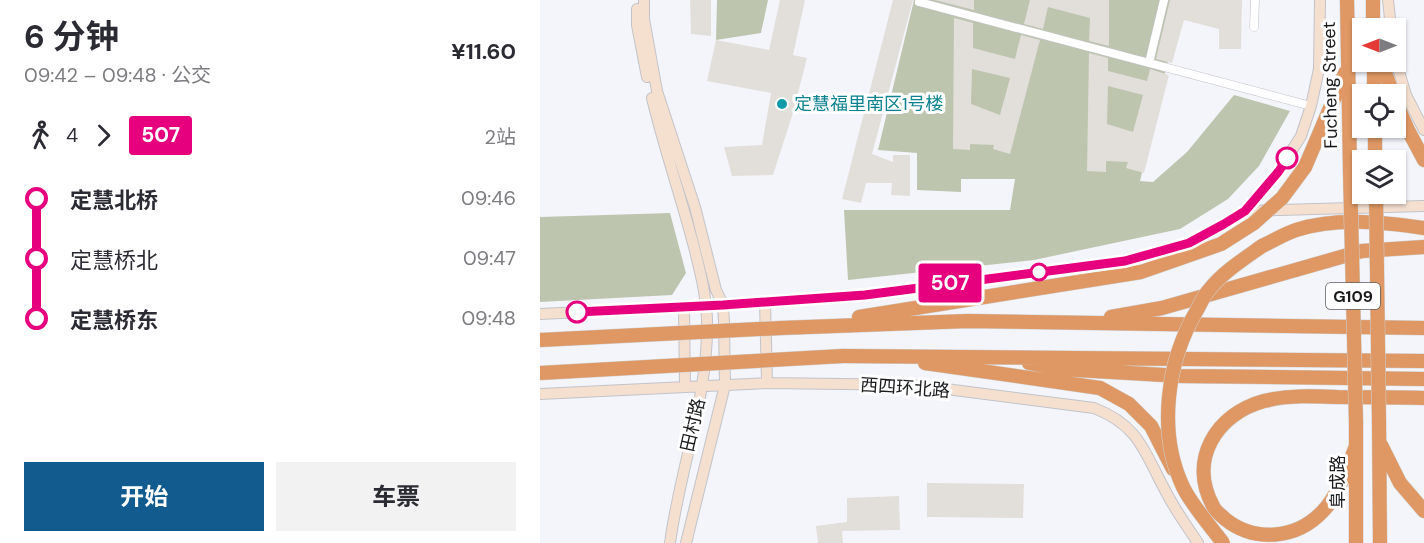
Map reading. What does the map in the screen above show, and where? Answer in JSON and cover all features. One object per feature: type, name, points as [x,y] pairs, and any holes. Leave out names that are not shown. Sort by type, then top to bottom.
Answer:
[{"type":"highway","name":"Fucheng Street","points":[[1347,0],[1356,422]]},
{"type":"highway","points":[[1373,0],[1373,18]]},
{"type":"highway","points":[[816,325],[1141,272],[1221,244],[1254,223],[1282,198],[1305,167],[1347,69]]},
{"type":"highway","points":[[1406,125],[1424,159]]},
{"type":"highway","name":"G109","points":[[1376,204],[1380,543]]},
{"type":"highway","points":[[1183,488],[1170,449],[1168,405],[1175,362],[1187,326],[1209,290],[1238,263],[1262,246],[1296,230],[1333,222],[1377,222],[1424,228]]},
{"type":"highway","points":[[1078,323],[1162,308],[1362,251],[1424,247]]},
{"type":"highway","points":[[540,340],[816,325],[968,321],[1424,328]]},
{"type":"highway","points":[[540,373],[843,356],[1424,362]]},
{"type":"highway","points":[[869,356],[1100,388],[1129,404],[1151,426],[1183,488],[1223,543]]},
{"type":"highway","points":[[989,356],[1060,369],[1181,376],[1424,379]]},
{"type":"highway","points":[[1356,446],[1342,481],[1324,510],[1305,526],[1286,535],[1258,536],[1234,527],[1213,508],[1203,479],[1205,454],[1218,429],[1238,412],[1263,401],[1292,396],[1424,398]]},
{"type":"highway","name":"阜成路","points":[[1356,422],[1356,543]]},
{"type":"highway","points":[[1380,443],[1400,483],[1424,511]]},
{"type":"main road","name":"田村路","points":[[637,0],[637,25],[645,69],[703,285],[707,321],[702,386],[675,505],[670,543]]},
{"type":"main road","name":"田村路","points":[[644,0],[644,19],[657,91],[695,207],[716,290],[723,305],[725,385],[686,543]]},
{"type":"main road","points":[[540,314],[865,295],[1125,261],[1189,243],[1245,211],[1279,171],[1301,136],[1311,106],[1319,69],[1320,0]]},
{"type":"main road","points":[[1388,0],[1390,18]]},
{"type":"main road","points":[[1399,72],[1406,95],[1424,130]]},
{"type":"main road","points":[[1245,211],[1424,206]]},
{"type":"main road","points":[[765,302],[767,383]]},
{"type":"main road","points":[[684,307],[685,387]]},
{"type":"main road","name":"西四环北路","points":[[540,394],[767,383],[915,386],[1094,408],[1110,414],[1126,425],[1149,456],[1166,493],[1198,543]]},
{"type":"street","points":[[1149,63],[1164,0]]},
{"type":"street","points":[[1254,27],[1255,0]]},
{"type":"street","points":[[919,2],[1311,106]]},
{"type":"green space","points":[[717,0],[768,0],[761,33],[716,40]]},
{"type":"green space","points":[[914,0],[1182,0],[1140,181],[1153,182],[1187,152],[1234,95],[1290,111],[1259,166],[1228,199],[1180,229],[1034,260],[848,280],[844,210],[1010,210],[1015,179],[961,179],[961,192],[917,190],[917,153],[878,150]]},
{"type":"green space","points":[[670,213],[686,273],[672,295],[540,302],[540,217]]},
{"type":"building","points":[[690,0],[711,0],[711,36],[691,34]]},
{"type":"building","name":"定慧福里南区1号楼","points":[[780,0],[805,0],[793,55],[807,58],[792,116],[773,175],[732,176],[724,147],[762,145],[771,93],[707,81],[716,40],[769,50]]},
{"type":"building","points":[[893,0],[913,0],[872,154],[893,162],[893,155],[910,155],[910,196],[891,195],[892,183],[866,183],[861,203],[842,199]]},
{"type":"building","points":[[935,0],[974,0],[974,10]]},
{"type":"building","points":[[1030,0],[1109,0],[1109,46],[1089,41],[1090,18],[1048,7],[1043,29],[1024,24]]},
{"type":"building","points":[[1170,0],[1242,0],[1241,49],[1219,49],[1219,29],[1184,20],[1172,63],[1156,59]]},
{"type":"building","points":[[954,18],[973,23],[973,48],[1015,59],[1021,35],[1040,40],[1010,154],[993,149],[994,145],[970,144],[970,150],[953,149]],"holes":[[[972,69],[1010,78],[1000,115],[971,104]]]},
{"type":"building","points":[[1089,53],[1108,58],[1108,71],[1147,81],[1150,69],[1169,75],[1144,173],[1126,168],[1128,162],[1106,161],[1106,172],[1087,171]],"holes":[[[1108,86],[1143,95],[1133,132],[1107,124]]]},
{"type":"building","points":[[927,483],[1024,484],[1023,518],[927,517]]},
{"type":"building","points":[[899,496],[900,530],[842,531],[843,543],[818,543],[816,526],[847,522],[847,498]]},
{"type":"bus line","name":"507","points":[[577,312],[865,295],[1125,261],[1189,243],[1245,211],[1279,171],[1287,158]]},
{"type":"place","name":"定慧福里南区1号楼","points":[[782,104]]}]
